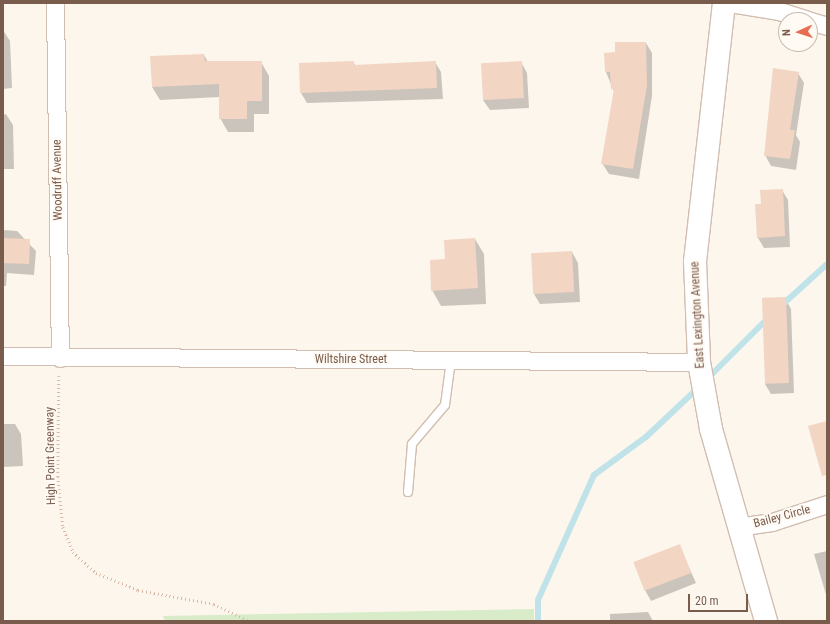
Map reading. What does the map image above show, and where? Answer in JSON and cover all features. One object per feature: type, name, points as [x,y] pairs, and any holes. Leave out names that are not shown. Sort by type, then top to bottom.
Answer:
[{"type":"main road","name":"East Lexington Avenue","points":[[724,3],[695,253],[699,362],[711,428],[737,527],[766,621]]},
{"type":"street","name":"Woodruff Avenue","points":[[55,3],[60,358]]},
{"type":"street","points":[[730,3],[782,12]]},
{"type":"street","name":"Wiltshire Street","points":[[3,356],[60,358],[699,362]]},
{"type":"street","name":"Bailey Circle","points":[[737,527],[772,522],[827,504]]},
{"type":"lane","points":[[408,492],[412,444],[445,405],[451,360]]},
{"type":"path","name":"High Point Greenway","points":[[60,358],[58,477],[63,527],[73,552],[96,573],[138,590],[214,604],[249,621]]},
{"type":"green space","points":[[534,609],[534,621],[165,621],[163,616]]},
{"type":"building","points":[[615,42],[646,42],[647,85],[633,169],[601,164],[614,89],[611,89],[610,72],[605,72],[604,53],[615,52]]},
{"type":"building","points":[[204,54],[205,61],[262,61],[262,101],[247,101],[247,119],[219,119],[219,84],[152,87],[150,56]]},
{"type":"building","points":[[354,61],[354,65],[436,61],[437,88],[300,93],[299,63]]},
{"type":"building","points":[[522,61],[524,98],[483,100],[481,63]]},
{"type":"building","points":[[773,68],[799,72],[790,130],[795,130],[790,159],[764,156]]},
{"type":"building","points":[[783,189],[785,236],[757,238],[755,204],[761,204],[760,190]]},
{"type":"building","points":[[3,238],[30,239],[29,264],[3,263]]},
{"type":"building","points":[[475,238],[478,288],[431,291],[430,260],[445,259],[444,240]]},
{"type":"building","points":[[572,251],[574,292],[533,294],[531,253]]},
{"type":"building","points":[[786,297],[789,383],[765,384],[762,298]]},
{"type":"building","points":[[827,421],[827,475],[822,476],[808,426]]},
{"type":"building","points":[[680,544],[691,573],[644,591],[633,562]]},
{"type":"waterway","points":[[781,306],[827,264]]},
{"type":"waterway","points":[[707,379],[768,318]]},
{"type":"waterway","points":[[538,621],[538,600],[594,475],[646,437],[699,387]]}]
